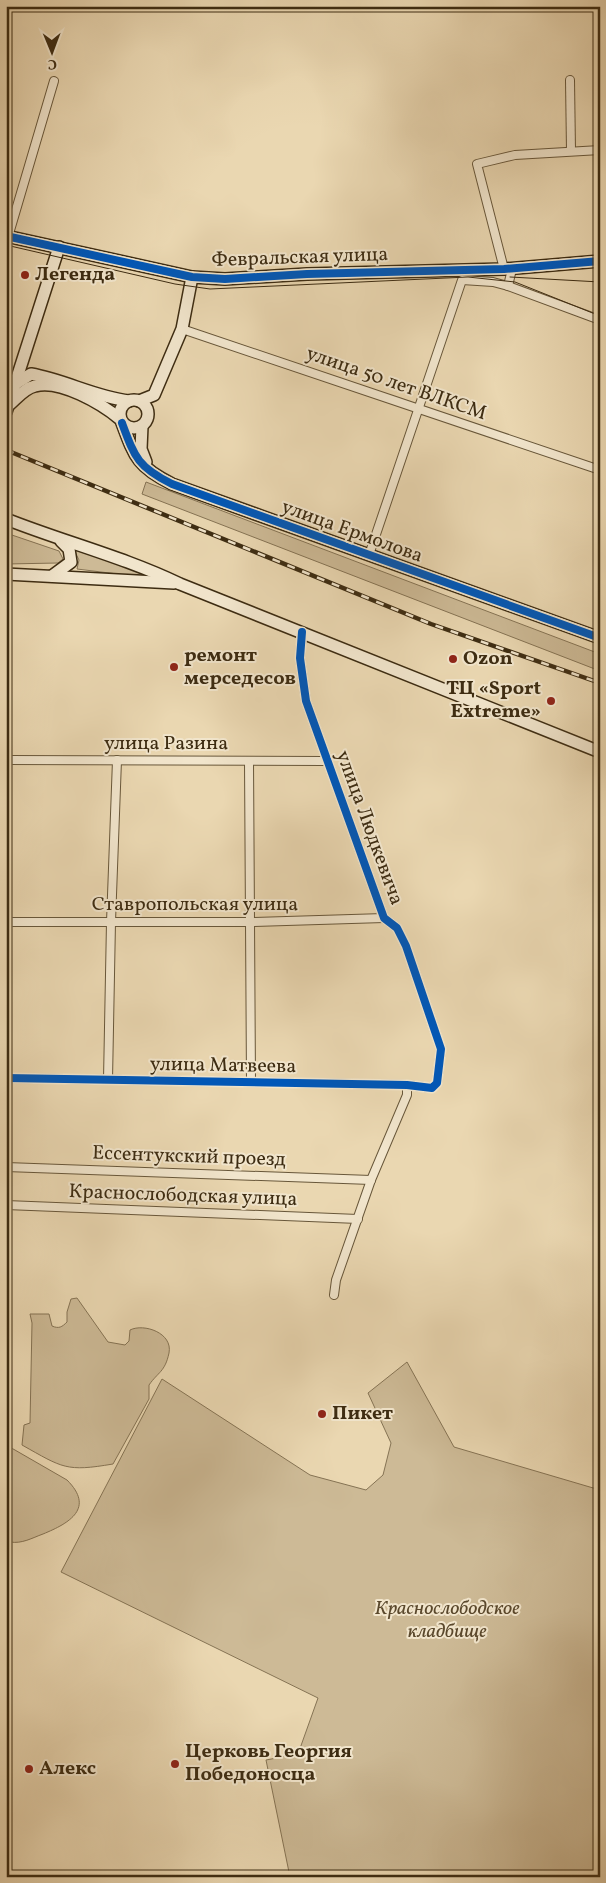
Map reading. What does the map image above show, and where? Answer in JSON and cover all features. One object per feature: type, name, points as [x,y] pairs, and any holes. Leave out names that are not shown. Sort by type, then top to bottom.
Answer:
[{"type":"street","points":[[7,236],[54,80]]},
{"type":"street","points":[[570,80],[571,151]]},
{"type":"street","points":[[508,286],[508,269],[477,164],[515,155],[600,150]]},
{"type":"street","name":"Февральская улица","points":[[7,236],[192,277],[225,279],[317,274],[508,269],[600,261]]},
{"type":"street","points":[[8,408],[59,247]]},
{"type":"street","points":[[153,474],[141,449],[142,426],[147,420],[154,395],[182,329],[192,277]]},
{"type":"street","points":[[369,555],[462,280],[486,281],[508,286],[600,320]]},
{"type":"street","name":"улица 50 лет ВЛКСМ","points":[[182,329],[600,470]]},
{"type":"street","points":[[15,384],[31,374],[55,378],[112,399],[134,401],[145,406],[148,413]]},
{"type":"street","points":[[8,408],[23,392],[34,386],[59,387],[90,399],[131,428],[142,426]]},
{"type":"street","points":[[121,421],[120,408],[134,401],[154,395]]},
{"type":"street","name":"улица Ермолова","points":[[121,421],[137,456],[147,470],[172,484],[600,638]]},
{"type":"street","points":[[6,519],[60,540],[145,566],[180,584],[600,752]]},
{"type":"street","points":[[52,576],[71,562],[68,549],[60,540]]},
{"type":"street","points":[[6,574],[180,584]]},
{"type":"street","name":"улица Людкевича","points":[[302,632],[300,658],[306,701],[384,918],[397,928],[406,946],[442,1049],[437,1083]]},
{"type":"street","name":"улица Разина","points":[[6,760],[326,761]]},
{"type":"street","points":[[108,1080],[111,922],[118,760]]},
{"type":"street","points":[[249,761],[252,922],[251,1082]]},
{"type":"street","name":"Ставропольская улица","points":[[6,922],[252,922],[384,918]]},
{"type":"street","name":"улица Матвеева","points":[[6,1078],[407,1085],[432,1088],[437,1083]]},
{"type":"street","points":[[334,1295],[336,1280],[371,1180],[406,1095],[407,1085]]},
{"type":"street","name":"Ессентукский проезд","points":[[6,1167],[371,1180]]},
{"type":"street","name":"Краснослободская улица","points":[[6,1205],[358,1219]]},
{"type":"green space","points":[[146,482],[600,654],[600,671],[142,494]]},
{"type":"green space","points":[[6,533],[59,551],[63,559],[58,563],[6,564]]},
{"type":"green space","points":[[73,548],[158,579],[77,569],[79,560]]},
{"type":"green space","points":[[77,1298],[108,1342],[125,1345],[129,1341],[130,1330],[143,1328],[156,1331],[162,1335],[167,1340],[169,1346],[169,1353],[165,1364],[149,1385],[149,1399],[113,1464],[85,1468],[74,1468],[56,1463],[22,1445],[24,1425],[30,1423],[32,1323],[30,1314],[49,1314],[52,1326],[60,1327],[67,1322],[67,1312],[71,1299]]},
{"type":"green space","name":"Краснослободское кладбище","points":[[407,1362],[454,1447],[600,1490],[600,1570],[595,1587],[600,1588],[600,1877],[290,1877],[266,1760],[298,1754],[318,1698],[61,1572],[162,1379],[310,1475],[366,1490],[383,1475],[391,1443],[368,1393]]},
{"type":"green space","points":[[8,1446],[67,1480],[79,1499],[76,1513],[62,1525],[31,1539],[19,1542],[10,1542]]},
{"type":"tram line","points":[[6,245],[175,284],[210,289],[468,277],[515,282],[600,316]]},
{"type":"tram line","points":[[510,277],[600,282]]},
{"type":"tram line","points":[[6,1869],[8,1877]]},
{"type":"railway","points":[[6,450],[431,624],[600,683]]},
{"type":"cycle path","points":[[6,236],[192,277],[225,279],[307,274],[504,269],[600,261]]},
{"type":"cycle path","points":[[122,423],[139,460],[152,472],[172,484],[600,638]]},
{"type":"cycle path","points":[[6,1078],[407,1085],[432,1088],[437,1083],[441,1049],[406,946],[397,928],[384,918],[306,701],[300,658],[302,632]]},
{"type":"place","name":"Легенда","points":[[25,275]]},
{"type":"place","name":"Ozon","points":[[453,659]]},
{"type":"place","name":"ремонт мерседесов","points":[[174,667]]},
{"type":"place","name":"ТЦ «Sport Extreme»","points":[[551,701]]},
{"type":"place","name":"Пикет","points":[[322,1414]]},
{"type":"place","name":"Церковь Георгия Победоносца","points":[[175,1764]]},
{"type":"place","name":"Алекс","points":[[29,1769]]}]
